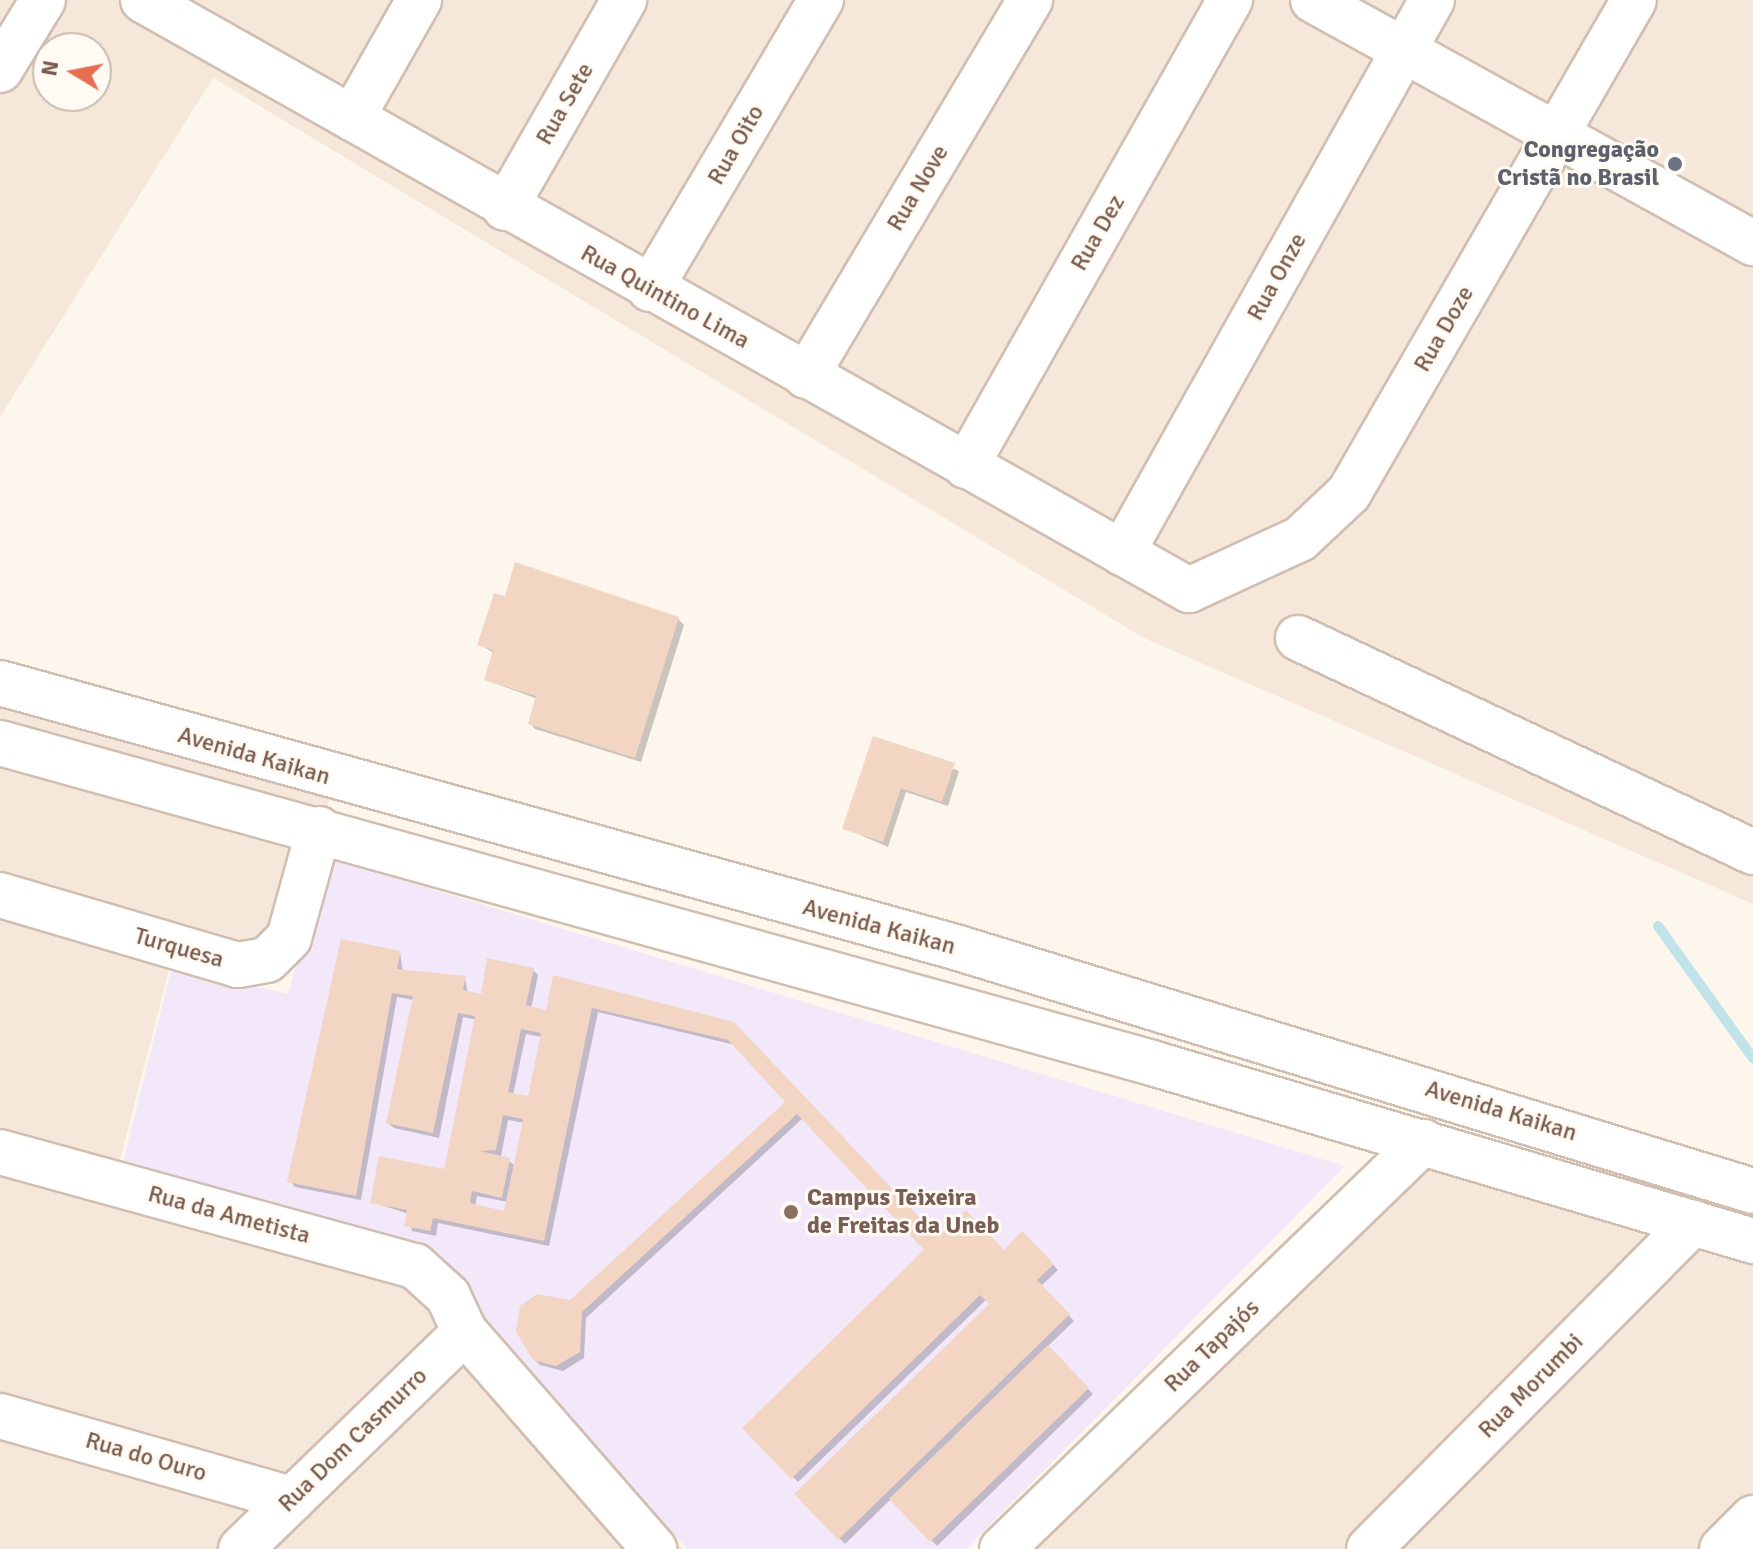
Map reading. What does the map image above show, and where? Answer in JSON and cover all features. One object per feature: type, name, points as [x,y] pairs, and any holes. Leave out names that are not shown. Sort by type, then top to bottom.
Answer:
[{"type":"street","points":[[0,70],[43,0]]},
{"type":"street","name":"Rua Quintino Lima","points":[[143,0],[206,15],[352,118],[505,208],[1189,590]]},
{"type":"street","points":[[352,118],[419,0]]},
{"type":"street","name":"Rua Sete","points":[[505,208],[624,0]]},
{"type":"street","name":"Rua Oito","points":[[650,289],[821,0]]},
{"type":"street","name":"Rua Nove","points":[[806,376],[1030,0]]},
{"type":"street","name":"Rua Dez","points":[[966,466],[1230,0]]},
{"type":"street","points":[[1313,0],[1555,137],[1753,243]]},
{"type":"street","name":"Rua Onze","points":[[1122,553],[1432,0]]},
{"type":"street","name":"Rua Doze","points":[[1189,590],[1300,539],[1349,493],[1634,0]]},
{"type":"street","points":[[1298,638],[1753,852]]},
{"type":"street","name":"Avenida Kaikan","points":[[0,683],[955,947],[1753,1191]]},
{"type":"street","points":[[0,743],[319,829],[1423,1142],[1753,1241]]},
{"type":"street","name":"Turquesa","points":[[0,895],[238,965],[267,960],[289,938],[319,829]]},
{"type":"street","name":"Rua Tapajós","points":[[1002,1549],[1423,1142]]},
{"type":"street","name":"Rua da Ametista","points":[[0,1152],[415,1266],[647,1547]]},
{"type":"street","name":"Rua Morumbi","points":[[1369,1549],[1693,1223]]},
{"type":"street","name":"Rua Dom Casmurro","points":[[241,1549],[292,1499],[457,1314]]},
{"type":"street","name":"Rua do Ouro","points":[[0,1416],[292,1499]]},
{"type":"street","points":[[1722,1549],[1753,1518]]},
{"type":"shaded area","points":[[0,0],[1753,0],[1753,904],[1144,638],[213,78],[0,417]]},
{"type":"shaded area","points":[[0,704],[332,791],[278,975],[174,951],[115,1179],[439,1272],[477,1329],[683,1549],[0,1549]]},
{"type":"shaded area","name":"Campus Teixeira de Freitas da Uneb","points":[[326,857],[1345,1166],[966,1549],[688,1549],[553,1410],[443,1258],[122,1166],[172,966],[288,994]]},
{"type":"shaded area","points":[[1446,1133],[1753,1221],[1753,1549],[1033,1549]]},
{"type":"building","points":[[515,562],[679,617],[635,758],[528,724],[536,696],[484,680],[493,650],[477,645],[494,593],[505,596]]},
{"type":"building","points":[[873,736],[955,763],[942,802],[901,788],[883,842],[842,829]]},
{"type":"building","points":[[341,939],[401,951],[397,969],[466,976],[463,990],[481,994],[487,958],[534,968],[526,1005],[546,1010],[553,975],[734,1022],[938,1237],[966,1210],[1004,1250],[1022,1231],[1054,1264],[1037,1280],[1070,1314],[838,1540],[794,1494],[989,1304],[980,1295],[791,1479],[742,1428],[924,1250],[797,1114],[582,1312],[580,1352],[556,1366],[533,1360],[516,1332],[520,1306],[537,1294],[570,1300],[785,1102],[728,1040],[592,1008],[544,1241],[433,1218],[430,1231],[404,1226],[407,1210],[370,1203],[379,1156],[444,1169],[475,1016],[458,1013],[433,1133],[386,1123],[413,996],[392,993],[356,1196],[287,1182]],"holes":[[[521,1029],[541,1033],[528,1096],[508,1092]],[[503,1115],[523,1119],[504,1211],[470,1203],[472,1191],[502,1198],[510,1158],[480,1151],[496,1150]]]},
{"type":"building","points":[[1048,1345],[1089,1388],[930,1542],[889,1499]]},
{"type":"waterway","points":[[1658,926],[1753,1058]]},
{"type":"place","name":"Congregação Cristã no Brasil","points":[[1675,164]]},
{"type":"place","name":"Campus Teixeira de Freitas da Uneb","points":[[791,1212]]}]
